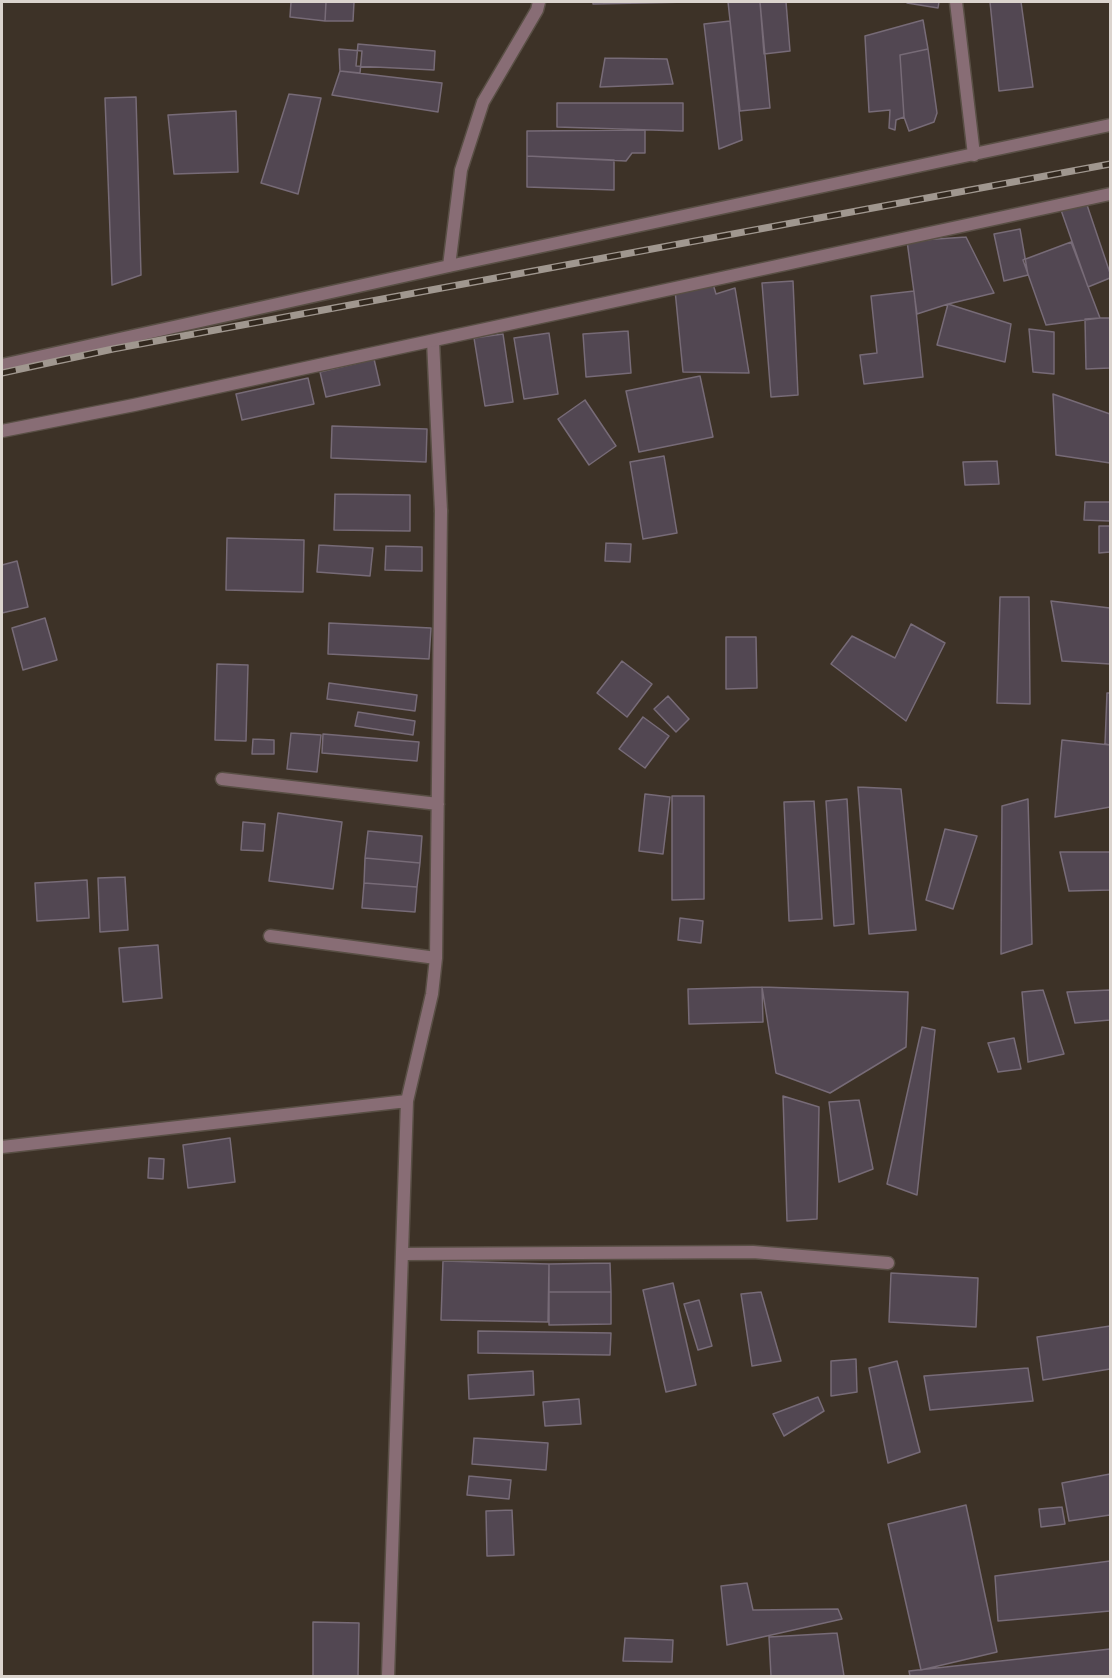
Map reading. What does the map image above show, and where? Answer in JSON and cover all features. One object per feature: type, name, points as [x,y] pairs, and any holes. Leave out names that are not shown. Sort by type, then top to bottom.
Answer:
[{"type":"street","points":[[449,266],[461,170],[483,102],[539,2]]},
{"type":"street","points":[[956,2],[974,155]]},
{"type":"street","points":[[2,365],[449,266],[1110,125]]},
{"type":"street","points":[[2,431],[433,341],[1110,194]]},
{"type":"street","points":[[388,1677],[407,1101],[432,994],[436,958],[441,511],[433,341]]},
{"type":"street","points":[[222,779],[438,804]]},
{"type":"street","points":[[270,936],[436,958]]},
{"type":"street","points":[[2,1147],[407,1101]]},
{"type":"street","points":[[402,1254],[753,1252],[888,1263]]},
{"type":"building","points":[[291,2],[326,2],[325,21],[290,17]]},
{"type":"building","points":[[326,2],[354,2],[353,21],[325,21]]},
{"type":"building","points":[[593,2],[689,2],[593,4]]},
{"type":"building","points":[[728,2],[760,2],[770,108],[740,111]]},
{"type":"building","points":[[760,2],[786,2],[790,51],[764,54]]},
{"type":"building","points":[[907,2],[939,2],[938,8]]},
{"type":"building","points":[[990,2],[1021,2],[1033,87],[999,91]]},
{"type":"building","points":[[923,20],[928,49],[900,55],[904,117],[896,120],[895,130],[889,128],[890,110],[869,112],[865,36]]},
{"type":"building","points":[[730,21],[742,140],[719,149],[704,24]]},
{"type":"building","points":[[358,44],[435,51],[434,70],[356,66]]},
{"type":"building","points":[[339,49],[362,51],[360,73],[340,71]]},
{"type":"building","points":[[928,49],[937,113],[934,122],[909,131],[904,117],[900,55]]},
{"type":"building","points":[[605,58],[667,59],[673,84],[600,87]]},
{"type":"building","points":[[340,71],[442,83],[438,112],[332,95]]},
{"type":"building","points":[[289,94],[321,98],[298,194],[261,183]]},
{"type":"building","points":[[136,97],[141,275],[112,285],[105,98]]},
{"type":"building","points":[[557,103],[683,103],[683,131],[557,127]]},
{"type":"building","points":[[236,111],[238,172],[174,174],[168,115]]},
{"type":"building","points":[[645,130],[645,153],[632,153],[626,161],[527,156],[527,131]]},
{"type":"building","points":[[527,156],[614,160],[614,190],[527,187]]},
{"type":"building","points":[[1086,202],[1110,273],[1110,278],[1088,287],[1061,210]]},
{"type":"building","points":[[1020,229],[1028,275],[1004,281],[994,234]]},
{"type":"building","points":[[966,237],[994,293],[917,314],[907,241]]},
{"type":"building","points":[[1071,242],[1100,318],[1046,325],[1023,260]]},
{"type":"building","points":[[793,281],[798,395],[771,397],[762,283]]},
{"type":"building","points":[[713,284],[716,294],[735,288],[749,373],[683,372],[675,290]]},
{"type":"building","points":[[914,291],[923,377],[864,384],[860,355],[877,353],[871,296]]},
{"type":"building","points":[[948,304],[1011,324],[1005,362],[937,345]]},
{"type":"building","points":[[1110,318],[1110,368],[1086,369],[1085,319]]},
{"type":"building","points":[[1029,329],[1054,332],[1054,374],[1033,372]]},
{"type":"building","points":[[628,331],[631,373],[586,377],[583,334]]},
{"type":"building","points":[[549,333],[558,394],[524,399],[514,338]]},
{"type":"building","points":[[503,334],[513,402],[485,406],[474,338]]},
{"type":"building","points":[[374,359],[380,385],[326,397],[320,372]]},
{"type":"building","points":[[700,376],[713,437],[639,452],[626,391]]},
{"type":"building","points":[[308,378],[314,404],[242,420],[236,394]]},
{"type":"building","points":[[1053,394],[1110,414],[1110,463],[1056,455]]},
{"type":"building","points":[[585,400],[616,446],[589,465],[558,419]]},
{"type":"building","points":[[332,426],[427,429],[426,462],[331,458]]},
{"type":"building","points":[[664,456],[677,533],[643,539],[630,462]]},
{"type":"building","points":[[997,461],[999,484],[965,485],[963,462]]},
{"type":"building","points":[[335,494],[410,495],[410,531],[334,530]]},
{"type":"building","points":[[1085,502],[1110,502],[1110,521],[1084,520]]},
{"type":"building","points":[[1099,526],[1110,526],[1110,552],[1099,553]]},
{"type":"building","points":[[227,538],[304,540],[303,592],[226,590]]},
{"type":"building","points":[[606,543],[631,544],[630,562],[605,561]]},
{"type":"building","points":[[319,545],[373,548],[370,576],[317,572]]},
{"type":"building","points":[[386,546],[422,547],[422,571],[385,570]]},
{"type":"building","points":[[17,561],[28,607],[2,613],[2,565]]},
{"type":"building","points":[[1000,597],[1029,597],[1030,704],[997,703]]},
{"type":"building","points":[[1051,601],[1110,608],[1110,664],[1062,661]]},
{"type":"building","points":[[45,618],[57,660],[23,670],[12,628]]},
{"type":"building","points":[[329,623],[431,628],[429,659],[328,654]]},
{"type":"building","points":[[911,624],[945,643],[906,721],[831,664],[852,636],[895,658]]},
{"type":"building","points":[[726,637],[756,637],[757,688],[726,689]]},
{"type":"building","points":[[622,661],[652,684],[627,717],[597,693]]},
{"type":"building","points":[[217,664],[248,665],[246,741],[215,740]]},
{"type":"building","points":[[329,683],[417,695],[415,711],[327,699]]},
{"type":"building","points":[[1107,693],[1110,693],[1110,745],[1105,744]]},
{"type":"building","points":[[668,696],[689,719],[676,732],[654,709]]},
{"type":"building","points":[[358,712],[415,721],[413,735],[355,726]]},
{"type":"building","points":[[643,717],[669,736],[645,768],[619,749]]},
{"type":"building","points":[[291,733],[321,735],[317,772],[287,769]]},
{"type":"building","points":[[323,734],[419,742],[417,761],[322,753]]},
{"type":"building","points":[[253,739],[274,740],[274,754],[252,754]]},
{"type":"building","points":[[1062,740],[1110,745],[1110,807],[1055,817]]},
{"type":"building","points":[[858,787],[901,789],[916,930],[869,934]]},
{"type":"building","points":[[645,794],[670,797],[663,854],[639,851]]},
{"type":"building","points":[[672,796],[704,796],[704,899],[672,900]]},
{"type":"building","points":[[847,799],[854,924],[834,926],[826,801]]},
{"type":"building","points":[[1028,799],[1032,944],[1001,954],[1002,806]]},
{"type":"building","points":[[814,801],[822,919],[789,921],[784,802]]},
{"type":"building","points":[[278,813],[342,822],[333,889],[269,881]]},
{"type":"building","points":[[243,822],[265,824],[263,851],[241,850]]},
{"type":"building","points":[[945,829],[977,836],[953,909],[926,900]]},
{"type":"building","points":[[368,831],[422,836],[420,863],[365,858]]},
{"type":"building","points":[[1060,852],[1110,852],[1110,890],[1069,891]]},
{"type":"building","points":[[365,858],[420,863],[417,887],[364,883]]},
{"type":"building","points":[[125,877],[128,930],[100,932],[98,878]]},
{"type":"building","points":[[87,880],[89,918],[37,921],[35,883]]},
{"type":"building","points":[[364,883],[417,887],[415,912],[362,908]]},
{"type":"building","points":[[680,918],[703,921],[701,943],[678,940]]},
{"type":"building","points":[[158,945],[162,998],[123,1002],[119,948]]},
{"type":"building","points":[[762,987],[763,1022],[689,1024],[688,989]]},
{"type":"building","points":[[762,987],[908,992],[906,1047],[830,1093],[776,1073]]},
{"type":"building","points":[[1043,990],[1064,1054],[1028,1062],[1022,992]]},
{"type":"building","points":[[1110,990],[1110,1020],[1075,1023],[1067,992]]},
{"type":"building","points":[[922,1027],[935,1030],[917,1195],[887,1184]]},
{"type":"building","points":[[1014,1038],[1021,1069],[998,1072],[988,1043]]},
{"type":"building","points":[[783,1096],[819,1107],[817,1219],[787,1221]]},
{"type":"building","points":[[859,1100],[873,1169],[839,1182],[829,1102]]},
{"type":"building","points":[[230,1138],[235,1182],[188,1188],[183,1145]]},
{"type":"building","points":[[149,1158],[164,1159],[163,1179],[148,1178]]},
{"type":"building","points":[[443,1261],[549,1264],[548,1322],[441,1320]]},
{"type":"building","points":[[610,1263],[611,1292],[549,1292],[549,1264]]},
{"type":"building","points":[[891,1273],[978,1278],[976,1327],[889,1322]]},
{"type":"building","points":[[673,1283],[696,1385],[666,1392],[643,1290]]},
{"type":"building","points":[[549,1292],[611,1292],[611,1324],[549,1325]]},
{"type":"building","points":[[761,1292],[781,1361],[752,1366],[741,1294]]},
{"type":"building","points":[[699,1300],[712,1346],[698,1350],[684,1304]]},
{"type":"building","points":[[1110,1326],[1110,1369],[1043,1380],[1037,1337]]},
{"type":"building","points":[[478,1331],[611,1333],[610,1355],[478,1353]]},
{"type":"building","points":[[856,1359],[857,1392],[831,1396],[831,1361]]},
{"type":"building","points":[[897,1361],[920,1452],[888,1463],[869,1368]]},
{"type":"building","points":[[1028,1368],[1033,1401],[930,1410],[924,1376]]},
{"type":"building","points":[[533,1371],[534,1395],[469,1399],[468,1375]]},
{"type":"building","points":[[818,1397],[824,1411],[784,1436],[773,1414]]},
{"type":"building","points":[[579,1399],[581,1424],[545,1426],[543,1402]]},
{"type":"building","points":[[474,1438],[548,1443],[546,1470],[472,1464]]},
{"type":"building","points":[[1110,1474],[1110,1515],[1069,1521],[1062,1483]]},
{"type":"building","points":[[469,1476],[511,1480],[509,1499],[467,1495]]},
{"type":"building","points":[[966,1505],[997,1652],[921,1670],[888,1524]]},
{"type":"building","points":[[1062,1507],[1065,1524],[1041,1527],[1039,1509]]},
{"type":"building","points":[[512,1510],[514,1555],[487,1556],[486,1511]]},
{"type":"building","points":[[1110,1561],[1110,1611],[998,1621],[995,1576]]},
{"type":"building","points":[[747,1583],[753,1610],[838,1609],[842,1619],[727,1645],[721,1586]]},
{"type":"building","points":[[313,1622],[359,1623],[358,1676],[313,1676]]},
{"type":"building","points":[[837,1633],[844,1676],[771,1676],[769,1637]]},
{"type":"building","points":[[625,1638],[673,1640],[672,1662],[623,1661]]},
{"type":"building","points":[[1110,1649],[1110,1676],[910,1676],[909,1671]]},
{"type":"railway","points":[[2,373],[113,349],[1110,164]]}]
